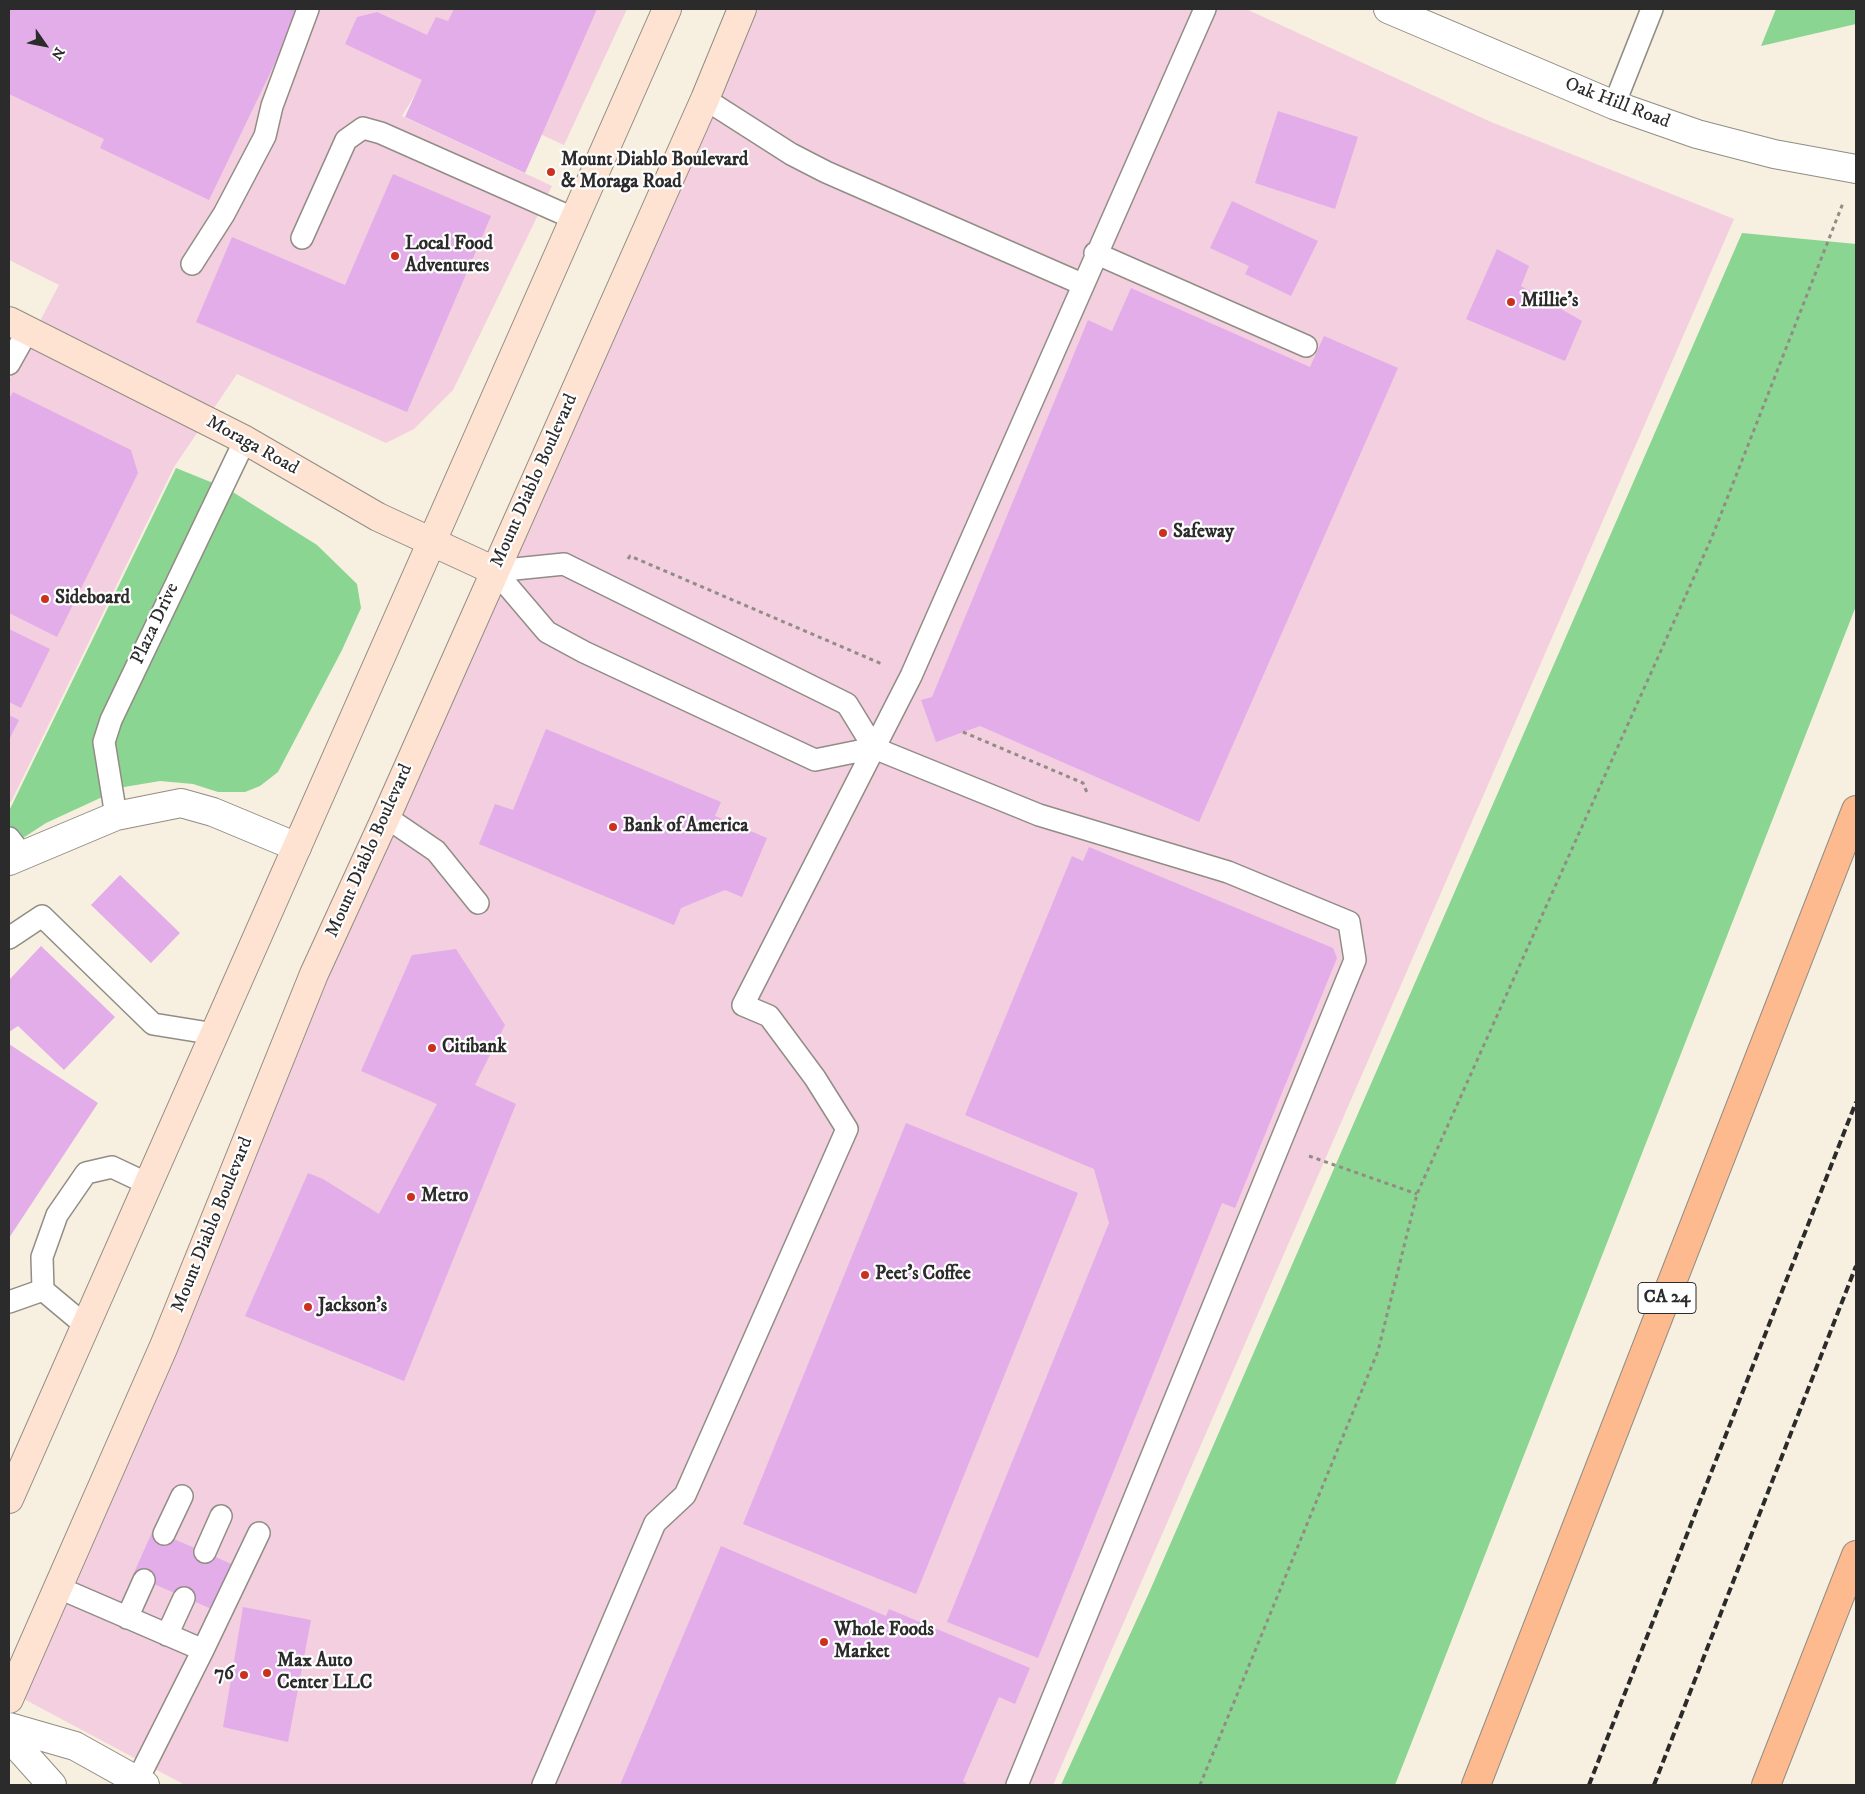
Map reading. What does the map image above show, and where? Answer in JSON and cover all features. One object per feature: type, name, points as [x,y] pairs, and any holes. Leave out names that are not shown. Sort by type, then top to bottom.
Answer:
[{"type":"highway","name":"CA 24","points":[[1476,1785],[1856,810]]},
{"type":"highway","points":[[1766,1785],[1856,1555]]},
{"type":"main road","points":[[9,1499],[667,9]]},
{"type":"main road","name":"Mount Diablo Boulevard","points":[[9,1699],[164,1346],[314,974],[386,817],[705,99],[742,9]]},
{"type":"main road","name":"Moraga Road","points":[[18,326],[245,440],[378,517],[495,571]]},
{"type":"street","name":"Oak Hill Road","points":[[1388,9],[1614,105],[1706,136],[1774,154],[1856,169]]},
{"type":"street","points":[[13,851],[116,816],[181,803],[213,812],[297,847]]},
{"type":"street","points":[[9,1727],[75,1746],[141,1783]]},
{"type":"street","points":[[9,1737],[52,1785]]},
{"type":"lane","points":[[192,264],[224,214],[265,136],[272,106],[308,9]]},
{"type":"lane","points":[[543,1785],[655,1523],[685,1495],[847,1129],[816,1078],[769,1016],[743,1005],[911,676],[1082,284],[1205,9]]},
{"type":"lane","points":[[1614,105],[1652,9]]},
{"type":"lane","points":[[705,99],[791,154],[826,172],[1082,284]]},
{"type":"lane","points":[[302,238],[346,140],[363,128],[381,133],[575,219]]},
{"type":"lane","points":[[1096,253],[1306,346]]},
{"type":"lane","points":[[9,364],[18,326]]},
{"type":"lane","name":"Plaza Drive","points":[[116,816],[104,742],[111,720],[245,440]]},
{"type":"lane","points":[[495,571],[564,564],[847,704],[874,748]]},
{"type":"lane","points":[[495,571],[547,632],[611,665],[815,760],[874,748],[1039,815],[1228,872],[1349,922],[1355,960],[1017,1785]]},
{"type":"lane","points":[[386,817],[436,851],[478,903]]},
{"type":"lane","points":[[9,938],[42,916],[153,1024],[215,1034]]},
{"type":"lane","points":[[86,1326],[43,1290],[42,1257],[57,1215],[86,1173],[112,1167],[148,1184]]},
{"type":"lane","points":[[9,1302],[43,1290]]},
{"type":"lane","points":[[164,1534],[182,1496]]},
{"type":"lane","points":[[205,1552],[221,1516]]},
{"type":"lane","points":[[141,1783],[258,1534]]},
{"type":"lane","points":[[127,1618],[144,1580]]},
{"type":"lane","points":[[57,1587],[203,1650]]},
{"type":"lane","points":[[167,1635],[184,1598]]},
{"type":"path","points":[[1200,1785],[1378,1351],[1417,1194],[1712,537],[1846,197]]},
{"type":"path","points":[[619,557],[628,561],[630,556],[911,676]]},
{"type":"path","points":[[963,732],[1084,783],[1091,803]]},
{"type":"path","points":[[1280,1146],[1417,1194]]},
{"type":"shaded area","points":[[9,9],[627,9],[564,145],[424,80],[402,116],[552,186],[453,390],[414,429],[386,443],[237,374],[174,467],[11,802],[9,801],[9,380],[59,285],[9,260]]},
{"type":"shaded area","points":[[758,9],[1246,9],[1491,122],[1734,219],[1053,1785],[185,1785],[9,1691],[9,1673]]},
{"type":"green space","points":[[1776,9],[1856,9],[1856,24],[1761,46]]},
{"type":"green space","points":[[1742,233],[1856,244],[1856,606],[1395,1785],[1061,1785],[1148,1595]]},
{"type":"green space","points":[[176,468],[228,489],[317,545],[357,584],[361,608],[342,650],[278,772],[260,786],[245,792],[218,792],[193,784],[160,781],[124,787],[46,823],[9,847],[9,811]]},
{"type":"building","points":[[9,9],[301,9],[209,200],[100,148],[104,139],[9,94]]},
{"type":"building","points":[[454,9],[597,9],[525,173],[405,117],[422,80],[345,44],[357,17],[377,12],[427,35],[436,17],[448,21]]},
{"type":"building","points":[[1278,111],[1358,137],[1335,209],[1255,183]]},
{"type":"building","points":[[393,174],[491,216],[407,412],[196,322],[232,237],[345,285]]},
{"type":"building","points":[[1232,201],[1318,241],[1291,296],[1245,274],[1249,266],[1210,248]]},
{"type":"building","name":"Millie's","points":[[1497,249],[1529,266],[1521,286],[1582,321],[1565,361],[1466,319]]},
{"type":"building","name":"Safeway","points":[[1131,288],[1310,367],[1324,336],[1398,368],[1199,822],[980,726],[936,742],[921,700],[932,697],[1088,320],[1112,331]]},
{"type":"building","points":[[13,392],[131,450],[138,473],[57,637],[9,613],[9,399]]},
{"type":"building","points":[[9,629],[50,649],[21,708],[9,702]]},
{"type":"building","points":[[9,715],[19,720],[9,740]]},
{"type":"building","name":"Bank of America","points":[[546,729],[721,802],[715,816],[767,838],[742,897],[725,890],[681,908],[674,925],[479,844],[495,804],[513,810]]},
{"type":"building","points":[[1089,847],[1333,948],[1337,958],[1235,1208],[1222,1203],[1038,1658],[947,1622],[1109,1223],[1094,1169],[965,1115],[1072,856],[1083,861]]},
{"type":"building","points":[[120,875],[180,933],[151,963],[91,905]]},
{"type":"building","points":[[41,946],[115,1017],[64,1070],[18,1026],[9,1032],[9,980]]},
{"type":"building","points":[[456,949],[505,1025],[475,1085],[516,1104],[404,1381],[245,1316],[308,1173],[323,1179],[379,1214],[437,1104],[361,1071],[412,955]]},
{"type":"building","points":[[9,1044],[98,1103],[9,1238]]},
{"type":"building","points":[[906,1123],[1078,1193],[916,1594],[743,1524]]},
{"type":"building","points":[[153,1530],[234,1565],[214,1610],[133,1575]]},
{"type":"building","name":"Whole Foods Market","points":[[721,1546],[886,1616],[889,1609],[1030,1668],[1015,1704],[999,1697],[963,1781],[968,1785],[620,1785]]},
{"type":"building","name":"Max Auto Center LLC","points":[[243,1607],[311,1620],[288,1742],[223,1727]]},
{"type":"railway","points":[[1589,1785],[1856,1102]]},
{"type":"railway","points":[[1654,1785],[1856,1266]]},
{"type":"place","name":"Mount Diablo Boulevard & Moraga Road","points":[[551,172]]},
{"type":"place","name":"Local Food Adventures","points":[[395,256]]},
{"type":"place","name":"Millie's","points":[[1511,302]]},
{"type":"place","name":"Safeway","points":[[1163,533]]},
{"type":"place","name":"Sideboard","points":[[45,599]]},
{"type":"place","name":"Bank of America","points":[[613,827]]},
{"type":"place","name":"Citibank","points":[[432,1048]]},
{"type":"place","name":"Metro","points":[[411,1197]]},
{"type":"place","name":"Peet's Coffee","points":[[865,1275]]},
{"type":"place","name":"Jackson's","points":[[308,1307]]},
{"type":"place","name":"Whole Foods Market","points":[[824,1642]]},
{"type":"place","name":"Max Auto Center LLC","points":[[267,1673]]},
{"type":"place","name":"76","points":[[244,1675]]}]
